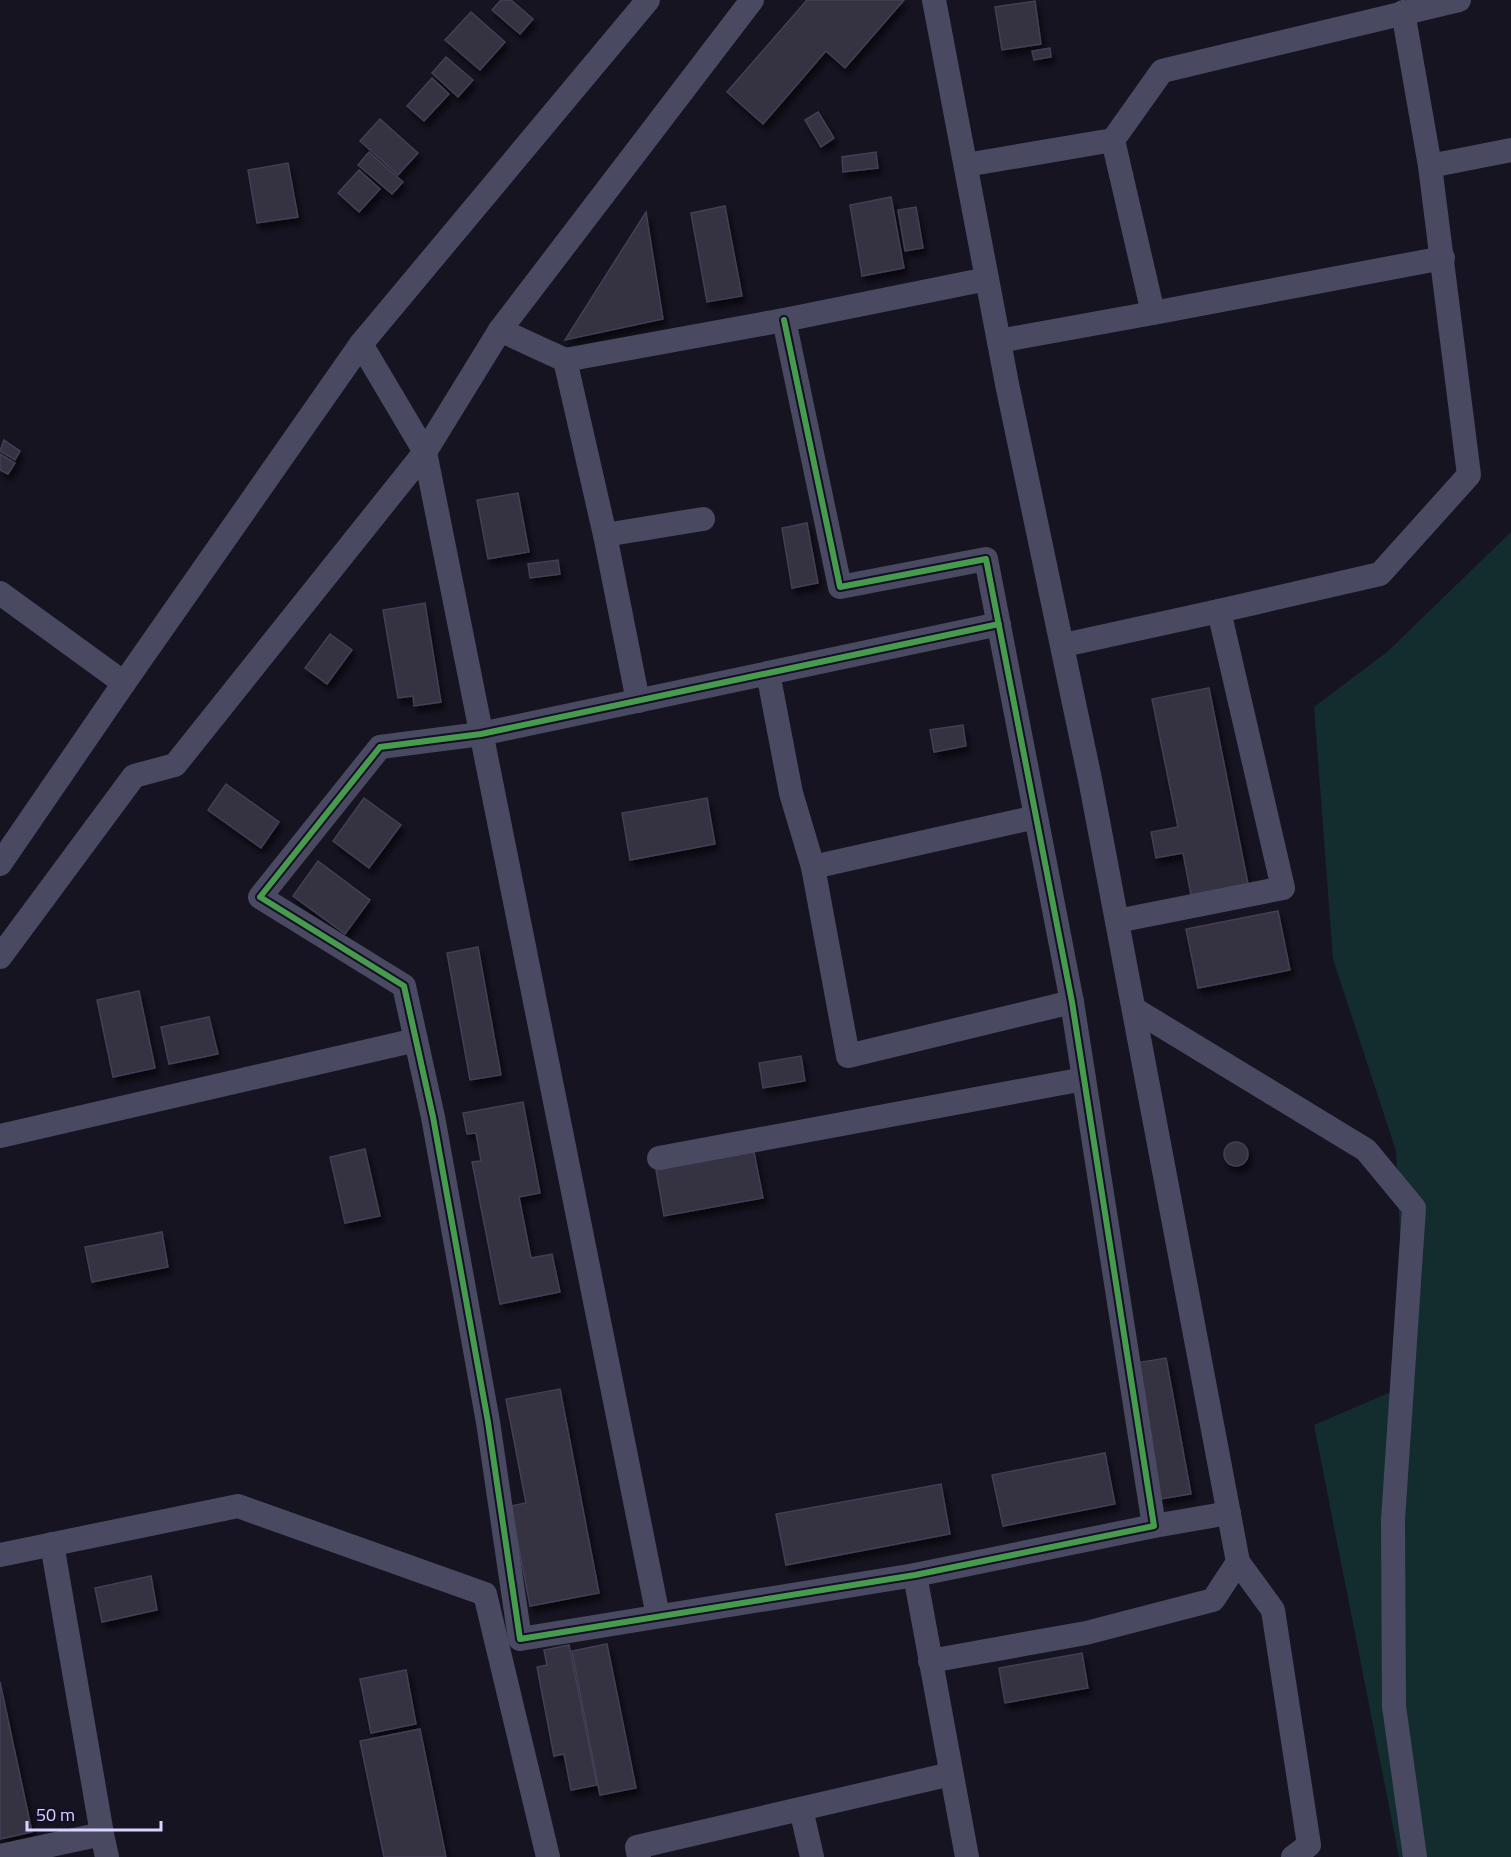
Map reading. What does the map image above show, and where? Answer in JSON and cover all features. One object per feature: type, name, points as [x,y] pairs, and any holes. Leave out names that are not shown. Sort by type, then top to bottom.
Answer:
[{"type":"street","points":[[0,864],[124,682],[361,344],[648,0]]},
{"type":"street","points":[[0,957],[134,777],[175,765],[425,452],[500,330],[752,0]]},
{"type":"street","points":[[934,0],[999,341],[1064,645],[1238,1562],[1273,1610],[1309,1845],[1293,1857]]},
{"type":"street","points":[[966,165],[1113,140],[1161,71],[1459,0]]},
{"type":"street","points":[[1064,645],[1380,574],[1469,475],[1430,166],[1403,12]]},
{"type":"street","points":[[1113,140],[1153,313]]},
{"type":"street","points":[[1430,166],[1511,150]]},
{"type":"street","points":[[999,341],[1443,258]]},
{"type":"street","points":[[500,330],[565,360],[784,320],[987,279]]},
{"type":"street","points":[[784,320],[840,588],[986,559],[1072,1002],[1154,1526]]},
{"type":"street","points":[[361,344],[425,452],[658,1616]]},
{"type":"street","points":[[565,360],[605,536],[638,701]]},
{"type":"street","points":[[605,536],[703,519]]},
{"type":"street","points":[[0,593],[124,682]]},
{"type":"street","points":[[1117,921],[1283,888],[1219,611]]},
{"type":"street","points":[[999,624],[481,734],[380,747],[260,897],[404,986],[433,1117],[483,1398],[520,1639],[915,1575],[1229,1513]]},
{"type":"street","points":[[768,673],[791,793],[813,867],[848,1056],[1072,1002]]},
{"type":"street","points":[[813,867],[1036,817]]},
{"type":"street","points":[[1134,1010],[1366,1150],[1414,1208],[1393,1532],[1394,1706],[1415,1857]]},
{"type":"street","points":[[0,1136],[416,1040]]},
{"type":"street","points":[[659,1158],[1084,1078]]},
{"type":"street","points":[[0,1555],[238,1506],[485,1594],[548,1857]]},
{"type":"street","points":[[52,1544],[107,1857]]},
{"type":"street","points":[[930,1661],[1086,1633],[1213,1600],[1238,1562]]},
{"type":"street","points":[[915,1575],[967,1857]]},
{"type":"street","points":[[639,1857],[637,1847],[951,1774]]},
{"type":"street","points":[[801,1809],[812,1857]]},
{"type":"street","points":[[0,1856],[102,1834]]},
{"type":"green space","points":[[1511,532],[1511,1857],[1399,1857],[1314,1425],[1407,1385],[1396,1151],[1333,959],[1314,707],[1387,652]]},
{"type":"building","points":[[501,0],[511,0],[533,19],[520,34],[492,10]]},
{"type":"building","points":[[807,0],[904,0],[845,68],[826,51],[763,124],[727,92]]},
{"type":"building","points":[[1035,1],[1041,44],[1002,50],[995,7]]},
{"type":"building","points":[[471,12],[505,42],[480,70],[445,40]]},
{"type":"building","points":[[1050,48],[1051,57],[1034,60],[1032,51]]},
{"type":"building","points":[[446,57],[473,80],[458,97],[432,73]]},
{"type":"building","points":[[432,78],[449,94],[424,121],[407,106]]},
{"type":"building","points":[[818,112],[834,138],[821,147],[805,120]]},
{"type":"building","points":[[380,119],[418,153],[398,175],[360,141]]},
{"type":"building","points":[[369,152],[403,182],[392,194],[358,165]]},
{"type":"building","points":[[876,152],[878,168],[843,172],[842,157]]},
{"type":"building","points":[[288,163],[298,217],[257,223],[248,170]]},
{"type":"building","points":[[359,170],[380,189],[359,212],[338,193]]},
{"type":"building","points":[[891,197],[904,268],[862,276],[850,205]]},
{"type":"building","points":[[725,206],[742,296],[707,302],[691,213]]},
{"type":"building","points":[[916,207],[923,248],[905,251],[898,210]]},
{"type":"building","points":[[646,212],[663,319],[565,340]]},
{"type":"building","points":[[4,440],[20,451],[15,460],[0,451]]},
{"type":"building","points":[[0,454],[15,463],[8,474],[0,470]]},
{"type":"building","points":[[518,493],[529,552],[488,559],[477,500]]},
{"type":"building","points":[[807,523],[818,583],[792,588],[782,528]]},
{"type":"building","points":[[558,560],[560,574],[530,578],[528,564]]},
{"type":"building","points":[[425,603],[441,702],[414,706],[413,696],[398,698],[383,610]]},
{"type":"building","points":[[330,634],[352,650],[327,684],[305,668]]},
{"type":"building","points":[[1209,688],[1248,884],[1191,895],[1183,853],[1156,858],[1151,832],[1178,827],[1152,699]]},
{"type":"building","points":[[963,725],[966,746],[934,752],[930,730]]},
{"type":"building","points":[[226,784],[279,822],[261,848],[208,810]]},
{"type":"building","points":[[364,798],[401,825],[369,868],[333,841]]},
{"type":"building","points":[[707,798],[715,844],[630,860],[622,813]]},
{"type":"building","points":[[318,861],[370,900],[345,934],[293,896]]},
{"type":"building","points":[[1278,911],[1290,970],[1198,988],[1186,929]]},
{"type":"building","points":[[478,947],[501,1075],[470,1080],[447,953]]},
{"type":"building","points":[[139,991],[155,1068],[113,1077],[97,1000]]},
{"type":"building","points":[[209,1017],[218,1054],[169,1064],[161,1027]]},
{"type":"building","points":[[801,1056],[805,1081],[763,1088],[759,1063]]},
{"type":"building","points":[[523,1102],[540,1193],[519,1197],[531,1258],[552,1254],[560,1292],[500,1304],[472,1162],[481,1161],[476,1133],[467,1134],[463,1113]]},
{"type":"building","points":[[1236,1142],[1245,1145],[1248,1154],[1245,1163],[1236,1166],[1227,1163],[1224,1154],[1227,1145]]},
{"type":"building","points":[[365,1149],[380,1216],[345,1223],[330,1157]]},
{"type":"building","points":[[754,1152],[763,1198],[664,1216],[656,1170]]},
{"type":"building","points":[[162,1232],[168,1267],[92,1282],[85,1247]]},
{"type":"building","points":[[1166,1358],[1191,1494],[1161,1499],[1136,1363]]},
{"type":"building","points":[[560,1389],[599,1593],[530,1606],[511,1506],[526,1503],[506,1399]]},
{"type":"building","points":[[1105,1453],[1115,1504],[1003,1526],[992,1475]]},
{"type":"building","points":[[941,1484],[950,1534],[786,1565],[776,1514]]},
{"type":"building","points":[[151,1576],[157,1610],[102,1622],[95,1588]]},
{"type":"building","points":[[607,1644],[636,1788],[600,1795],[572,1651]]},
{"type":"building","points":[[569,1645],[597,1785],[571,1790],[564,1754],[554,1756],[537,1667],[547,1665],[544,1650]]},
{"type":"building","points":[[1082,1653],[1088,1688],[1005,1703],[999,1668]]},
{"type":"building","points":[[406,1670],[416,1724],[371,1733],[360,1679]]},
{"type":"building","points":[[0,1682],[32,1832],[0,1839]]},
{"type":"building","points":[[420,1729],[446,1857],[384,1857],[360,1741]]},
{"type":"cycle path","points":[[784,320],[840,587],[986,559],[1072,1002],[1154,1526],[915,1575],[520,1639],[488,1422],[433,1117],[404,986],[260,897],[380,747],[481,734],[999,624]]}]
